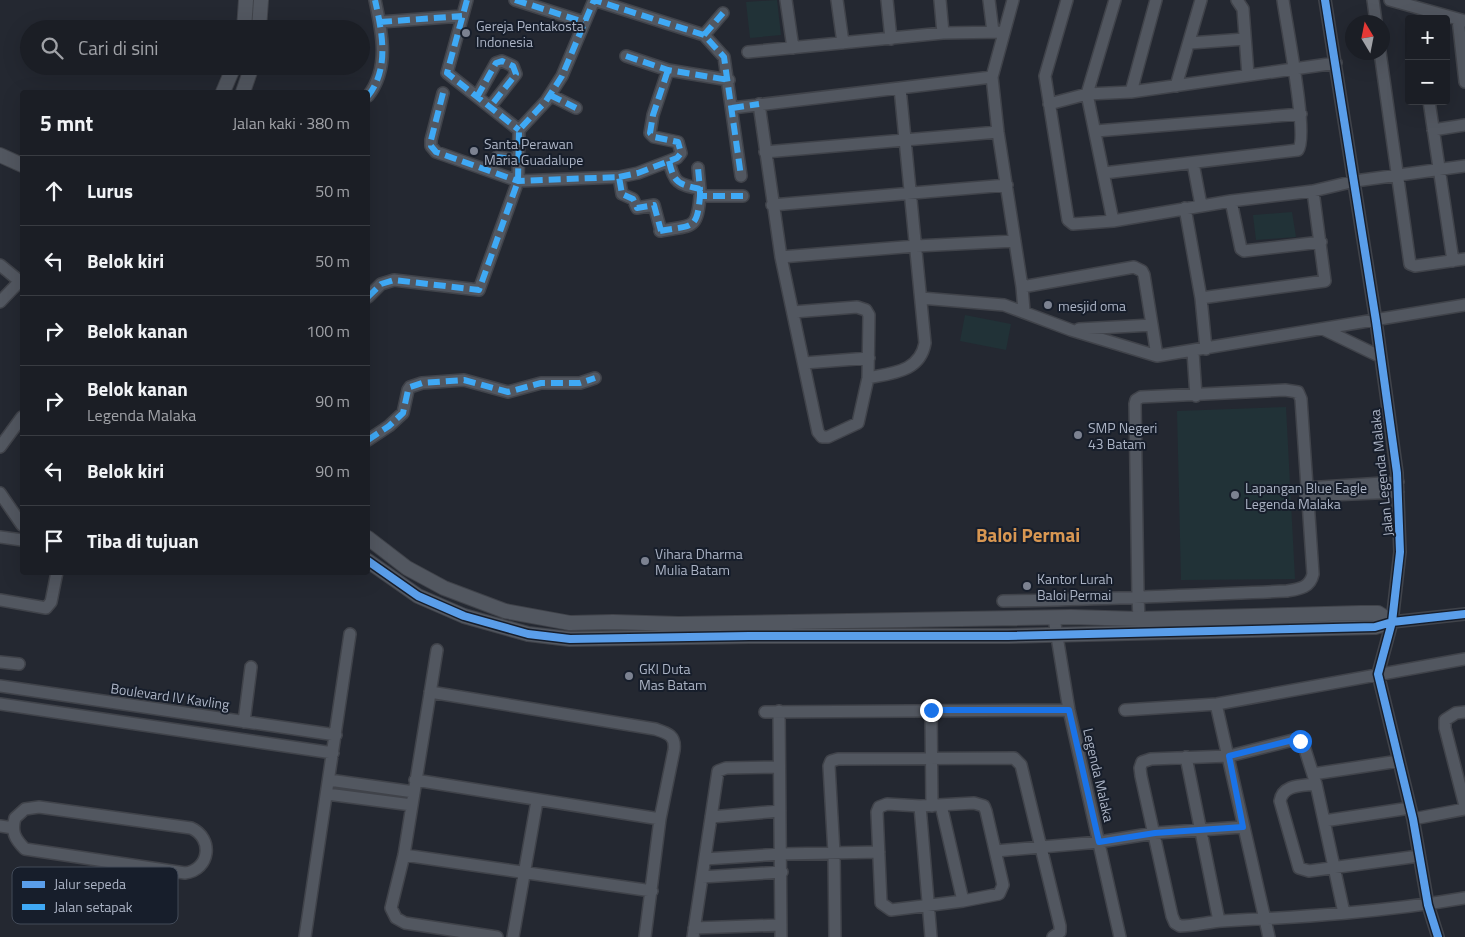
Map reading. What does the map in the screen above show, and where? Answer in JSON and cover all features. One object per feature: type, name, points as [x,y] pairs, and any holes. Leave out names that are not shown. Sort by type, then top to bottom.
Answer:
[{"type":"street","points":[[245,20],[246,0]]},
{"type":"street","points":[[260,20],[261,0]]},
{"type":"street","points":[[370,92],[376,82],[381,66],[380,22],[375,0]]},
{"type":"street","points":[[468,0],[447,73],[519,130]]},
{"type":"street","points":[[515,0],[584,22]]},
{"type":"street","points":[[370,295],[381,284],[394,280],[480,290],[518,181],[519,130],[550,95],[565,70],[594,0],[704,35],[724,57],[729,80],[742,176]]},
{"type":"street","points":[[786,0],[793,48]]},
{"type":"street","points":[[837,0],[843,44]]},
{"type":"street","points":[[888,0],[891,38]]},
{"type":"street","points":[[940,0],[943,33]]},
{"type":"street","points":[[989,0],[998,32]]},
{"type":"street","points":[[1013,0],[998,32],[992,77],[998,132],[1024,311]]},
{"type":"street","points":[[1067,0],[1046,66],[1045,85],[1068,220],[1073,224],[1113,221],[1231,200],[1313,191],[1354,182],[1465,166]]},
{"type":"street","points":[[1113,221],[1087,94],[1115,0]]},
{"type":"street","points":[[1131,92],[1156,0]]},
{"type":"street","points":[[1176,86],[1201,0]]},
{"type":"street","points":[[1237,0],[1243,9],[1248,75]]},
{"type":"street","points":[[1104,173],[1193,164],[1298,150],[1301,143],[1300,114],[1283,0]]},
{"type":"street","name":"Jalan Legenda Malaka","points":[[1325,0],[1376,321],[1398,487],[1400,552],[1392,622],[1378,674]]},
{"type":"street","points":[[1373,0],[1375,15]]},
{"type":"street","points":[[1390,0],[1416,14],[1461,20],[1465,82]]},
{"type":"street","points":[[704,35],[723,13]]},
{"type":"street","points":[[380,22],[462,16]]},
{"type":"street","points":[[748,52],[943,33],[998,32]]},
{"type":"street","points":[[1190,43],[1245,40]]},
{"type":"street","points":[[626,56],[668,70],[729,80]]},
{"type":"street","points":[[1381,60],[1410,264],[1415,266],[1465,259]]},
{"type":"street","points":[[477,97],[496,63],[502,61],[513,66],[516,74],[490,107]]},
{"type":"street","points":[[1048,104],[1087,94],[1131,92],[1336,63]]},
{"type":"street","points":[[443,92],[431,140],[432,148],[436,152],[518,181],[619,177],[638,174],[680,156],[680,144],[654,137],[650,130],[668,70]]},
{"type":"street","points":[[224,90],[230,75]]},
{"type":"street","points":[[244,90],[249,75]]},
{"type":"street","points":[[732,108],[992,77]]},
{"type":"street","points":[[868,378],[908,370],[921,357],[925,343],[900,88]]},
{"type":"street","points":[[550,95],[576,108]]},
{"type":"street","points":[[759,104],[772,205],[781,257],[818,432],[822,437],[828,436],[858,423],[868,378],[868,315],[862,308],[793,312]]},
{"type":"street","points":[[1430,105],[1453,261]]},
{"type":"street","points":[[1096,131],[1300,114]]},
{"type":"street","points":[[1433,130],[1465,126]]},
{"type":"street","points":[[765,152],[998,132]]},
{"type":"street","points":[[0,154],[20,164]]},
{"type":"street","points":[[497,157],[518,160]]},
{"type":"street","points":[[669,161],[676,181],[681,184],[700,192],[743,196]]},
{"type":"street","points":[[1193,164],[1201,206]]},
{"type":"street","points":[[619,177],[623,196],[633,199],[638,208],[654,205],[660,231],[688,225],[698,217],[700,192],[698,168]]},
{"type":"street","points":[[772,205],[1006,185]]},
{"type":"street","points":[[1201,298],[1325,281],[1313,191]]},
{"type":"street","points":[[1231,200],[1244,251],[1321,242]]},
{"type":"street","points":[[1185,208],[1201,298],[1206,349]]},
{"type":"street","points":[[781,257],[916,246],[1015,241]]},
{"type":"street","points":[[0,265],[20,281]]},
{"type":"street","points":[[1022,287],[1134,268],[1139,269],[1144,275],[1157,356]]},
{"type":"street","points":[[0,302],[20,283]]},
{"type":"street","points":[[921,298],[996,303],[1024,311],[1071,330],[1157,356],[1193,352],[1465,305]]},
{"type":"street","points":[[1071,330],[1152,326]]},
{"type":"street","points":[[1325,330],[1381,358]]},
{"type":"street","points":[[1193,352],[1196,396]]},
{"type":"street","points":[[804,363],[869,358]]},
{"type":"street","points":[[370,439],[403,414],[408,390],[415,385],[464,380],[508,392],[548,382],[580,383],[595,378]]},
{"type":"street","points":[[1003,601],[1069,601],[1138,597],[1302,589],[1311,580],[1312,574],[1301,400],[1298,392],[1285,390],[1141,398],[1136,400],[1135,404],[1138,597],[1138,619]]},
{"type":"street","points":[[0,446],[20,422]]},
{"type":"street","points":[[1306,492],[1398,487]]},
{"type":"street","points":[[0,493],[20,522]]},
{"type":"street","points":[[0,537],[20,540]]},
{"type":"street","points":[[370,540],[407,568],[444,588],[505,611],[556,622],[678,624],[1054,618],[1138,619],[1378,613],[1392,622]]},
{"type":"street","points":[[370,562],[418,596],[464,616],[546,637],[570,639],[1058,635],[1375,627],[1392,622],[1465,614]]},
{"type":"street","points":[[0,600],[46,608],[52,602],[56,575]]},
{"type":"street","name":"Legenda Malaka","points":[[1054,618],[1069,710],[1120,937]]},
{"type":"street","points":[[305,937],[350,634]]},
{"type":"street","points":[[437,650],[404,855],[391,908],[396,918],[405,924],[497,937]]},
{"type":"street","points":[[1125,710],[1216,704],[1465,659]]},
{"type":"street","points":[[0,662],[19,664]]},
{"type":"street","points":[[244,722],[251,667]]},
{"type":"street","points":[[1378,674],[1411,814],[1428,905],[1438,937]]},
{"type":"street","name":"Boulevard IV Kavling","points":[[0,686],[336,735]]},
{"type":"street","points":[[430,692],[655,729],[668,734],[675,741],[660,819],[652,891],[644,937]]},
{"type":"street","points":[[0,704],[333,753]]},
{"type":"street","points":[[1216,704],[1269,937]]},
{"type":"street","points":[[931,710],[932,758],[928,904],[931,937]]},
{"type":"street","points":[[765,712],[1069,710]]},
{"type":"street","points":[[778,767],[721,769],[716,775],[693,932],[781,931],[782,854],[778,767],[779,711]]},
{"type":"street","points":[[1324,821],[1465,808],[1445,728],[1446,720],[1451,716],[1465,712]]},
{"type":"street","points":[[1344,913],[1315,779],[1307,752],[1300,741],[1293,740],[1229,756],[1151,759],[1141,764],[1141,776],[1175,923],[1188,926],[1219,921],[1265,920],[1344,913],[1428,905],[1465,898]]},
{"type":"street","points":[[834,937],[834,853],[829,766],[832,761],[838,759],[1014,758],[1018,760],[1060,926],[1060,932],[1053,937]]},
{"type":"street","points":[[1186,758],[1219,921]]},
{"type":"street","points":[[1399,761],[1315,779],[1283,791],[1280,801],[1299,868],[1308,871],[1419,856]]},
{"type":"street","points":[[329,780],[414,792]]},
{"type":"street","points":[[415,780],[537,801],[660,819]]},
{"type":"street","points":[[327,794],[412,805]]},
{"type":"street","points":[[513,937],[537,801]]},
{"type":"street","points":[[974,803],[984,806],[996,851],[1003,885],[1001,892],[996,896],[963,902],[928,904],[891,910],[884,907],[881,903],[879,808],[887,804],[931,806],[974,803]]},
{"type":"street","points":[[931,806],[963,902]]},
{"type":"street","points":[[145,867],[25,849],[16,840],[13,828],[19,812],[25,809],[39,808],[191,828],[201,834],[207,850],[205,860],[197,870],[185,873],[178,872]]},
{"type":"street","points":[[711,817],[780,811]]},
{"type":"street","points":[[0,826],[13,828]]},
{"type":"street","points":[[996,851],[1099,842],[1155,833],[1243,827]]},
{"type":"street","points":[[705,859],[782,854],[879,852]]},
{"type":"street","points":[[404,855],[652,891]]},
{"type":"street","points":[[702,877],[782,872]]},
{"type":"shaded area","points":[[777,0],[781,35],[750,38],[746,2]]},
{"type":"shaded area","points":[[1292,212],[1296,237],[1256,240],[1253,215]]},
{"type":"shaded area","points":[[965,315],[1011,324],[1006,350],[960,341]]},
{"type":"shaded area","name":"Lapangan Blue Eagle Legenda Malaka","points":[[1286,407],[1295,579],[1181,580],[1177,411]]},
{"type":"marked path","points":[[370,93],[375,85],[382,62],[382,37],[375,0]]},
{"type":"marked path","points":[[467,0],[447,73],[519,130]]},
{"type":"marked path","points":[[515,0],[584,22]]},
{"type":"marked path","points":[[370,295],[381,284],[394,280],[479,290],[518,181],[519,130],[546,101],[562,76],[594,0],[704,35],[724,57],[741,176]]},
{"type":"marked path","points":[[704,35],[723,13]]},
{"type":"marked path","points":[[380,22],[462,16]]},
{"type":"marked path","points":[[626,56],[668,70],[729,80]]},
{"type":"marked path","points":[[477,97],[496,63],[502,61],[513,66],[516,74],[490,107]]},
{"type":"marked path","points":[[619,177],[638,173],[677,158],[681,153],[678,142],[654,137],[650,133],[653,115],[668,70]]},
{"type":"marked path","points":[[443,93],[431,140],[431,146],[436,152],[518,181],[619,177],[622,194],[633,199],[637,208],[654,205],[661,231]]},
{"type":"marked path","points":[[550,95],[576,108]]},
{"type":"marked path","points":[[732,108],[759,104]]},
{"type":"marked path","points":[[497,157],[518,160]]},
{"type":"marked path","points":[[669,161],[675,179],[682,184],[700,189],[698,168]]},
{"type":"marked path","points":[[700,191],[700,196],[743,196]]},
{"type":"marked path","points":[[660,231],[686,227],[691,224],[697,215],[700,196]]},
{"type":"marked path","points":[[370,439],[389,426],[403,413],[408,390],[410,387],[422,383],[464,380],[508,392],[541,383],[580,383],[595,378]]},
{"type":"cycle path","points":[[1325,0],[1376,321],[1397,473],[1400,552],[1392,622],[1378,674],[1413,819],[1428,905],[1438,937]]},
{"type":"cycle path","points":[[370,562],[418,596],[464,616],[528,634],[570,639],[749,636],[1008,636],[1375,627],[1392,622],[1465,614]]},
{"type":"place","name":"Gereja Pentakosta Indonesia","points":[[466,33]]},
{"type":"place","name":"Santa Perawan Maria Guadalupe","points":[[474,151]]},
{"type":"place","name":"mesjid oma","points":[[1048,305]]},
{"type":"place","name":"SMP Negeri 43 Batam","points":[[1078,435]]},
{"type":"place","name":"Lapangan Blue Eagle Legenda Malaka","points":[[1235,495]]},
{"type":"place","name":"Vihara Dharma Mulia Batam","points":[[645,561]]},
{"type":"place","name":"Kantor Lurah Baloi Permai","points":[[1027,586]]},
{"type":"place","name":"GKI Duta Mas Batam","points":[[629,676]]},
{"type":"district","name":"Baloi Permai","points":[[1028,534]]},
{"type":"route","points":[[931,710],[1069,710],[1099,842],[1155,833],[1243,827],[1229,756],[1293,740],[1300,741]]}]
